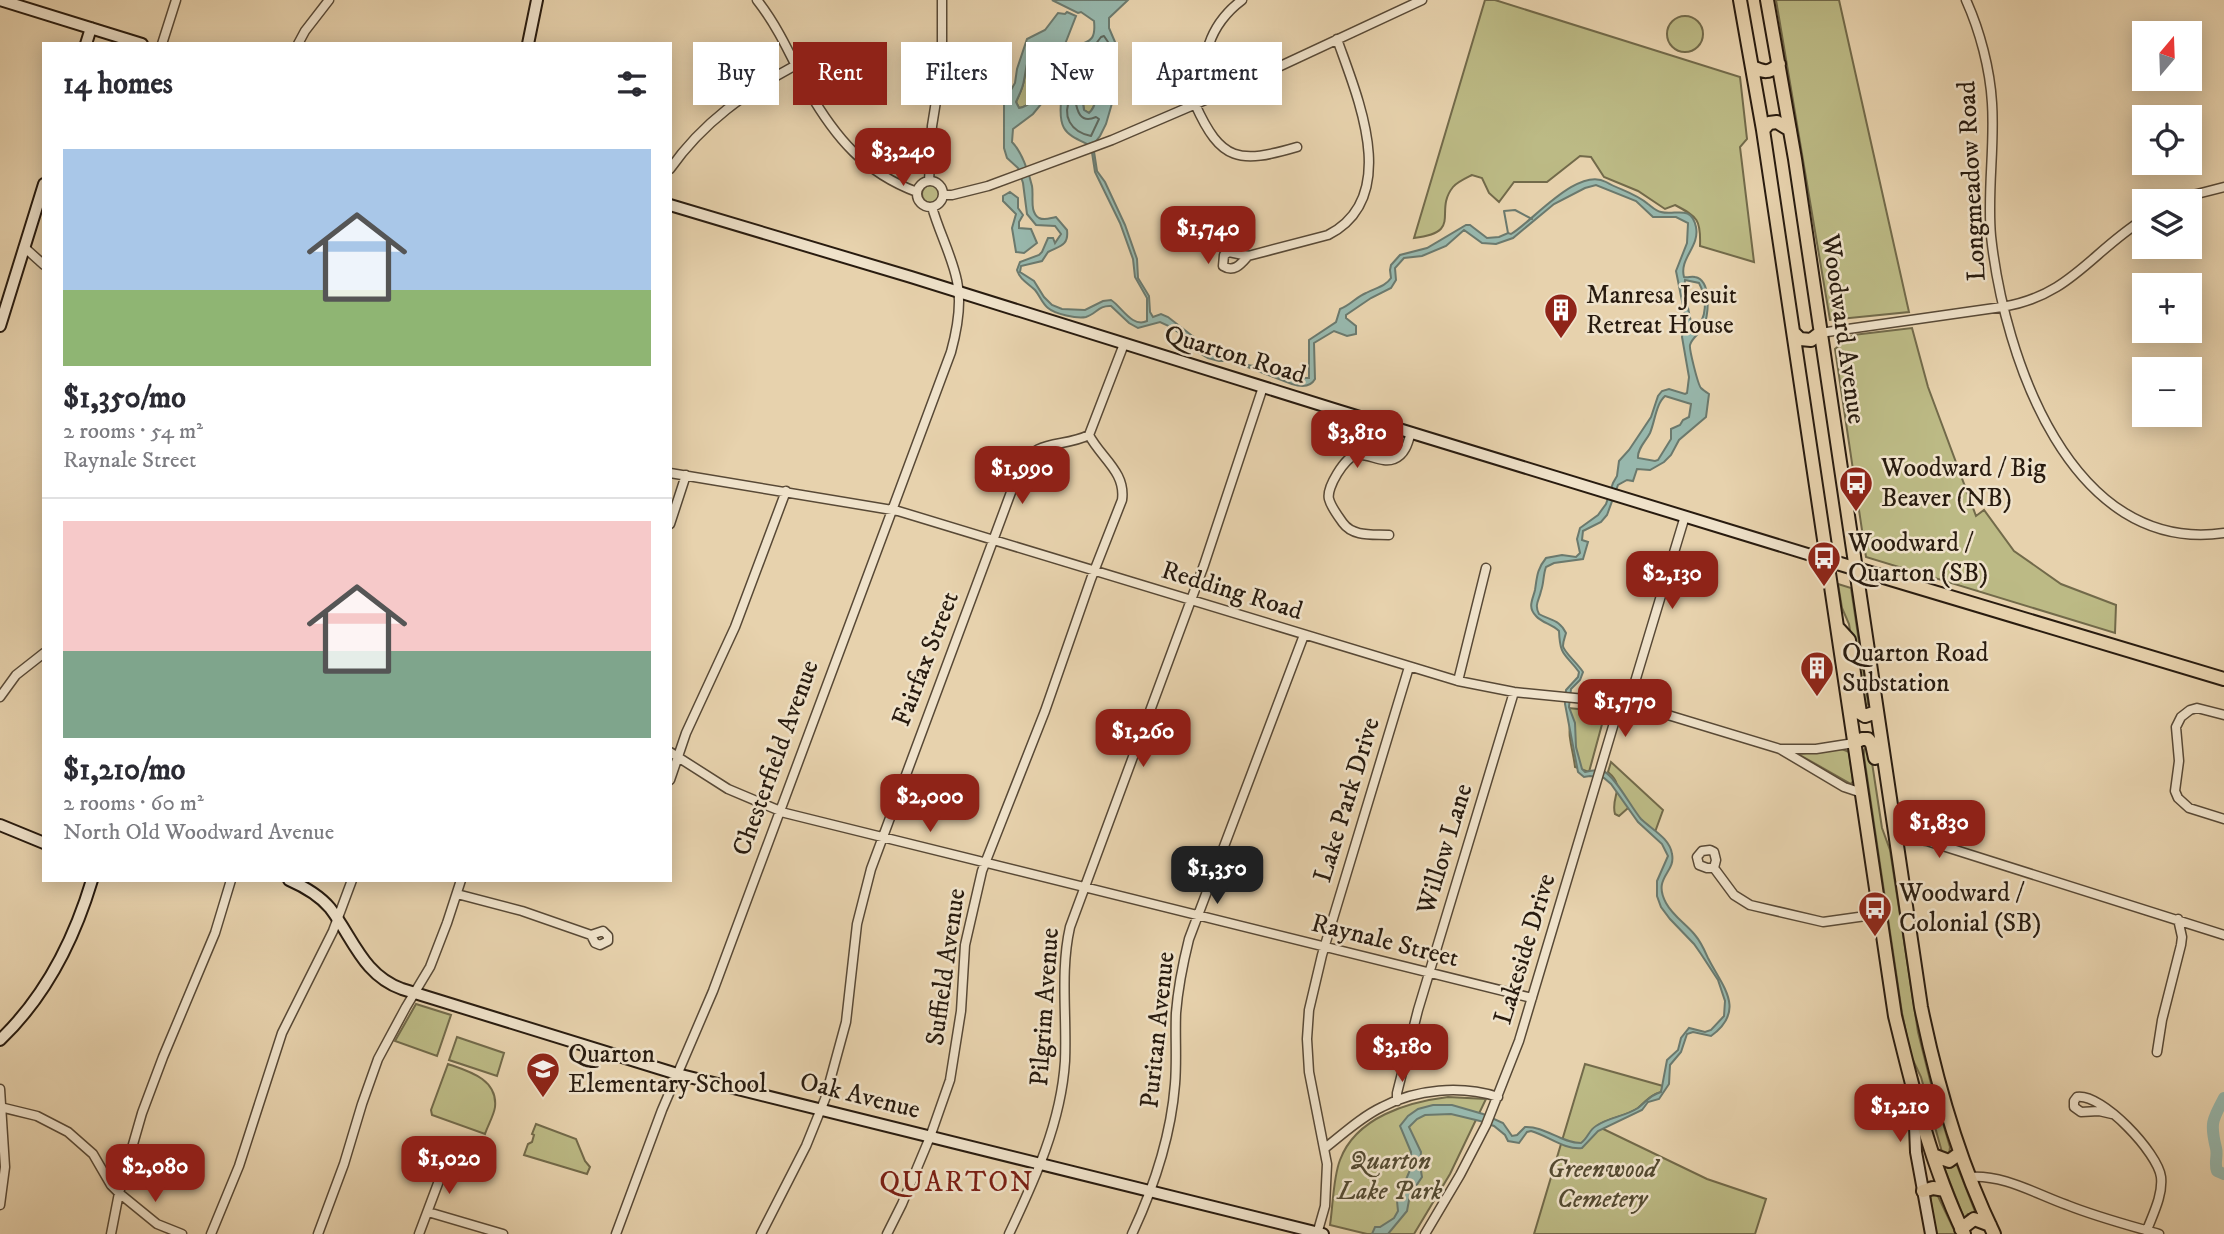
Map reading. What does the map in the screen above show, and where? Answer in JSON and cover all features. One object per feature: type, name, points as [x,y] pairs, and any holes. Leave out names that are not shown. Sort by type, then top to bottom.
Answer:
[{"type":"main road","name":"Woodward Avenue","points":[[1740,0],[1794,333],[1813,376],[1856,568],[1888,791]]},
{"type":"main road","name":"Woodward Avenue","points":[[1767,0],[1790,130],[1820,332],[1813,376]]},
{"type":"main road","points":[[1752,67],[1767,72],[1773,71],[1779,64]]},
{"type":"main road","points":[[1763,130],[1769,123],[1777,122],[1790,130]]},
{"type":"main road","points":[[1794,333],[1800,339],[1811,340],[1820,332]]},
{"type":"main road","points":[[1813,376],[1815,484],[1895,1016],[1933,1155],[1963,1231],[1974,1219],[1992,1230]]},
{"type":"main road","points":[[1827,560],[2224,679]]},
{"type":"main road","points":[[1838,628],[1849,640],[1860,713],[1865,716],[1876,712]]},
{"type":"main road","points":[[1854,743],[1866,738],[1872,744],[1876,763],[1888,791],[1918,990],[1930,1051],[1942,1100],[1960,1153],[1992,1230]]},
{"type":"main road","points":[[1933,1155],[1949,1161],[1960,1153]]},
{"type":"main road","points":[[1923,1191],[1933,1188],[1945,1191]]},
{"type":"street","points":[[0,0],[31,5],[136,42]]},
{"type":"street","points":[[163,42],[176,0]]},
{"type":"street","points":[[299,42],[329,0]]},
{"type":"street","points":[[528,42],[537,0]]},
{"type":"street","points":[[757,0],[793,59]]},
{"type":"street","points":[[929,181],[932,126],[942,64],[942,0]]},
{"type":"street","points":[[1210,42],[1221,20],[1242,0]]},
{"type":"street","points":[[1282,65],[1422,0]]},
{"type":"street","name":"Longmeadow Road","points":[[1966,0],[1979,35],[1991,90],[1990,217],[2002,307],[2036,401],[2065,453],[2097,492],[2122,513],[2152,527],[2187,534],[2224,533]]},
{"type":"street","points":[[87,42],[91,28]]},
{"type":"street","points":[[1248,256],[1301,243],[1336,230],[1353,213],[1364,194],[1369,158],[1366,125],[1337,39]]},
{"type":"street","points":[[672,166],[694,138],[727,108],[747,93],[793,67]]},
{"type":"street","points":[[818,105],[852,152],[878,174],[917,192],[920,202],[932,207],[939,203],[944,195]]},
{"type":"street","points":[[944,195],[968,191],[1014,177],[1092,148],[1193,105]]},
{"type":"street","points":[[1196,105],[1211,133],[1230,152],[1255,158],[1297,148]]},
{"type":"street","points":[[917,192],[922,184],[929,181],[940,185],[944,195]]},
{"type":"street","points":[[2202,194],[2224,187]]},
{"type":"street","points":[[0,326],[42,190]]},
{"type":"street","name":"Quarton Road","points":[[672,206],[1827,560]]},
{"type":"street","name":"Chesterfield Avenue","points":[[616,1234],[677,1074],[699,1026],[951,352],[957,325],[959,292],[932,207]]},
{"type":"street","points":[[1820,332],[2002,307],[2032,300],[2052,291],[2083,270],[2132,227]]},
{"type":"street","points":[[24,247],[42,263]]},
{"type":"street","points":[[1089,435],[1124,344]]},
{"type":"street","name":"Pilgrim Avenue","points":[[1009,1234],[1040,1164],[1059,1104],[1065,1047],[1065,951],[1070,927],[1191,600],[1263,387]]},
{"type":"street","points":[[1389,535],[1358,533],[1348,528],[1329,500],[1328,491],[1348,459],[1358,455],[1383,460],[1394,459],[1404,452],[1411,432]]},
{"type":"street","name":"Fairfax Street","points":[[761,1234],[806,1146],[821,1110],[846,1022],[863,894],[1020,468],[1029,454],[1039,447],[1077,441],[1089,435]]},
{"type":"street","name":"Suffield Avenue","points":[[887,1234],[902,1204],[944,1098],[957,1045],[965,945],[985,863],[1045,711],[1120,505],[1122,489],[1117,472],[1089,435]]},
{"type":"street","name":"Redding Road","points":[[672,473],[891,509],[1458,681],[1514,692],[1624,704],[1688,720],[1780,749],[1844,787],[1862,793]]},
{"type":"street","points":[[672,518],[686,475]]},
{"type":"street","points":[[674,754],[736,627],[786,491]]},
{"type":"street","name":"Lakeside Drive","points":[[1425,1234],[1461,1175],[1486,1125],[1519,1041],[1602,766],[1685,516]]},
{"type":"street","points":[[1458,681],[1486,568]]},
{"type":"street","name":"Puritan Avenue","points":[[1132,1234],[1168,1131],[1175,1084],[1178,989],[1189,939],[1304,635]]},
{"type":"street","points":[[0,697],[16,675],[42,655]]},
{"type":"street","name":"Lake Park Drive","points":[[1319,1234],[1326,1194],[1325,1148],[1313,1100],[1307,1039],[1311,996],[1409,667]]},
{"type":"street","name":"Willow Lane","points":[[1397,1101],[1404,1063],[1429,973],[1514,692]]},
{"type":"street","points":[[2224,715],[2197,708],[2181,717],[2176,727],[2179,761],[2175,791],[2178,798],[2189,808],[2224,819]]},
{"type":"street","name":"Redding Road","points":[[1780,749],[1816,749],[1854,743]]},
{"type":"street","name":"Raynale Street","points":[[674,754],[728,789],[778,811],[1532,998]]},
{"type":"street","points":[[0,825],[42,843]]},
{"type":"street","points":[[1895,837],[1927,841],[2224,935]]},
{"type":"street","points":[[1714,868],[1734,895],[1750,905],[1823,922],[1880,914]]},
{"type":"street","points":[[0,1040],[24,1015],[52,975],[74,932],[91,882]]},
{"type":"street","points":[[111,1234],[119,1193],[152,1084],[215,933],[230,882]]},
{"type":"street","name":"Oak Avenue","points":[[293,882],[316,895],[329,908],[357,953],[373,971],[392,985],[414,993],[677,1074],[1319,1234]]},
{"type":"street","points":[[211,1234],[247,1144],[282,1032],[338,921],[351,882]]},
{"type":"street","points":[[318,1234],[373,1073],[388,1039],[434,957],[460,882]]},
{"type":"street","points":[[457,894],[509,907],[591,935]]},
{"type":"street","points":[[2157,1052],[2182,937],[2178,919]]},
{"type":"street","points":[[2182,937],[2197,926]]},
{"type":"street","points":[[0,1088],[5,1167],[0,1205]]},
{"type":"street","points":[[1325,1148],[1382,1106],[1414,1095],[1469,1090],[1498,1097]]},
{"type":"street","points":[[1914,1091],[1914,1131],[1931,1234]]},
{"type":"street","points":[[1,1107],[37,1116],[68,1132],[93,1154],[111,1185],[119,1193],[157,1224],[182,1234]]},
{"type":"street","points":[[2112,1114],[2148,1151],[2160,1173],[2160,1190],[2147,1230]]},
{"type":"street","points":[[419,1234],[443,1170]]},
{"type":"street","points":[[1969,1177],[1987,1177],[2006,1182],[2067,1206],[2159,1234]]},
{"type":"street","points":[[428,1212],[503,1234]]},
{"type":"green space","points":[[1485,0],[1495,0],[1740,77],[1747,139],[1740,147],[1754,262],[1700,246],[1699,225],[1689,213],[1675,205],[1665,209],[1638,191],[1604,177],[1591,157],[1580,156],[1547,182],[1514,182],[1499,202],[1489,193],[1482,178],[1472,175],[1467,177],[1455,185],[1448,196],[1443,226],[1429,235],[1414,238]]},
{"type":"green space","points":[[1776,0],[1839,0],[1909,312],[1830,320]]},
{"type":"green space","points":[[1685,16],[1698,21],[1703,34],[1698,47],[1685,52],[1672,47],[1667,34],[1672,21]]},
{"type":"green space","points":[[1026,68],[1027,105],[1019,108],[1016,102],[1023,86]]},
{"type":"green space","points":[[1083,105],[1094,105],[1089,113],[1084,110]]},
{"type":"green space","points":[[931,185],[937,188],[940,194],[937,200],[931,203],[925,200],[922,194],[925,188]]},
{"type":"green space","points":[[1912,328],[1928,387],[1976,516],[1984,510],[2014,551],[2061,584],[2116,605],[2115,633],[1866,557],[1835,349],[1853,335]]},
{"type":"green space","points":[[1838,584],[1851,588],[1868,702],[1866,707],[1863,707],[1861,702],[1849,624],[1842,608]]},
{"type":"green space","points":[[1568,708],[1599,711],[1604,717],[1589,772],[1575,767]]},
{"type":"green space","points":[[1866,747],[1871,756],[1882,828],[1890,850],[1918,1032],[1950,1147],[1949,1155],[1942,1152],[1921,1077],[1911,1056],[1902,1013],[1864,756]]},
{"type":"green space","points":[[1842,749],[1849,752],[1853,781],[1851,784],[1798,754]]},
{"type":"green space","points":[[1611,762],[1663,810],[1655,832],[1628,808],[1619,816],[1615,814],[1617,788],[1614,778],[1608,772]]},
{"type":"green space","points":[[416,1004],[451,1015],[437,1056],[395,1041]]},
{"type":"green space","points":[[457,1037],[504,1053],[497,1076],[449,1060]]},
{"type":"green space","points":[[448,1064],[480,1078],[492,1089],[495,1107],[485,1134],[432,1115],[431,1110]]},
{"type":"green space","name":"Greenwood Cemetery","points":[[1585,1064],[1663,1086],[1661,1092],[1638,1108],[1597,1126],[1707,1179],[1766,1199],[1755,1234],[1534,1234]]},
{"type":"green space","name":"Quarton Lake Park","points":[[1448,1097],[1486,1099],[1450,1174],[1414,1234],[1367,1234],[1330,1225],[1340,1160],[1358,1133],[1371,1122],[1400,1108]]},
{"type":"green space","points":[[536,1124],[576,1139],[590,1167],[587,1174],[524,1155],[528,1144],[532,1142]]},
{"type":"green space","points":[[1956,1163],[1976,1214],[1968,1214],[1964,1218],[1944,1167]]},
{"type":"green space","points":[[1936,1192],[1956,1234],[1935,1234],[1930,1194]]},
{"type":"water","points":[[1052,0],[1128,0],[1109,18],[1109,28],[1115,42],[1086,42],[1093,36],[1094,21],[1081,12]]},
{"type":"water","points":[[1067,12],[1076,16],[1066,42],[1026,42],[1045,30],[1058,13]]},
{"type":"water","points":[[1026,42],[1023,86],[1016,102],[1019,108],[1040,105],[1013,129],[1012,142],[1029,174],[1036,215],[1043,219],[1056,217],[1067,230],[1067,235],[1065,242],[1048,252],[1042,261],[1021,266],[1020,272],[1034,281],[1052,305],[1062,309],[1085,310],[1111,300],[1137,322],[1147,321],[1147,298],[1135,277],[1133,259],[1120,223],[1095,172],[1091,146],[1069,134],[1064,128],[1061,105],[1083,105],[1084,110],[1089,113],[1094,105],[1112,105],[1106,124],[1093,145],[1097,171],[1125,225],[1137,259],[1138,278],[1149,296],[1153,317],[1161,314],[1168,317],[1204,345],[1208,355],[1234,357],[1247,365],[1262,367],[1293,378],[1309,378],[1309,340],[1336,322],[1340,309],[1389,281],[1391,265],[1400,255],[1427,248],[1466,225],[1470,225],[1487,238],[1511,234],[1569,188],[1595,179],[1638,197],[1654,209],[1666,213],[1686,213],[1694,220],[1695,241],[1683,270],[1684,277],[1700,280],[1707,292],[1705,323],[1690,345],[1700,385],[1709,394],[1706,417],[1679,440],[1664,462],[1650,470],[1637,469],[1633,481],[1627,480],[1618,485],[1607,515],[1601,522],[1583,531],[1582,540],[1588,542],[1583,559],[1554,563],[1546,567],[1537,608],[1539,614],[1563,628],[1566,633],[1563,646],[1583,672],[1580,680],[1571,689],[1569,707],[1575,723],[1576,747],[1582,769],[1585,772],[1600,770],[1609,775],[1641,819],[1660,834],[1671,848],[1671,866],[1663,881],[1662,894],[1669,908],[1695,935],[1725,988],[1730,1007],[1728,1017],[1711,1036],[1693,1032],[1687,1034],[1681,1052],[1670,1065],[1669,1084],[1659,1099],[1648,1102],[1642,1110],[1598,1131],[1582,1148],[1563,1145],[1531,1131],[1527,1132],[1519,1143],[1508,1141],[1494,1126],[1451,1114],[1425,1115],[1417,1119],[1409,1127],[1421,1152],[1422,1177],[1410,1195],[1407,1211],[1388,1234],[1372,1234],[1375,1227],[1380,1227],[1394,1218],[1398,1211],[1397,1201],[1410,1170],[1411,1152],[1400,1126],[1418,1109],[1433,1105],[1452,1105],[1503,1123],[1512,1136],[1525,1127],[1532,1127],[1581,1143],[1596,1126],[1633,1111],[1661,1092],[1667,1060],[1678,1050],[1681,1038],[1689,1028],[1705,1032],[1711,1030],[1724,1016],[1725,1001],[1718,980],[1694,944],[1661,907],[1657,896],[1657,881],[1668,856],[1662,844],[1638,822],[1604,778],[1584,777],[1578,772],[1565,704],[1566,690],[1578,677],[1579,672],[1562,650],[1559,631],[1538,618],[1531,606],[1538,573],[1546,558],[1562,555],[1576,557],[1580,553],[1577,539],[1580,528],[1598,515],[1606,504],[1617,476],[1619,461],[1651,417],[1658,396],[1669,389],[1687,393],[1689,377],[1682,337],[1685,316],[1676,271],[1687,243],[1688,223],[1676,217],[1653,217],[1636,201],[1596,185],[1554,204],[1513,238],[1496,244],[1482,243],[1464,230],[1446,246],[1422,256],[1404,258],[1395,268],[1396,280],[1391,288],[1346,315],[1356,326],[1356,334],[1347,336],[1334,331],[1314,343],[1315,379],[1311,384],[1299,386],[1232,361],[1208,358],[1196,351],[1186,338],[1171,327],[1160,322],[1138,328],[1111,306],[1103,307],[1086,317],[1061,314],[1046,306],[1035,290],[1024,281],[1017,270],[1020,262],[1039,255],[1048,238],[1053,238],[1055,243],[1061,234],[1055,226],[1036,225],[1027,214],[1018,168],[1007,158],[1004,148],[1004,105],[1012,105],[1012,88]],"holes":[[[1685,280],[1699,283],[1704,295],[1704,314],[1694,330],[1686,298]],[[1665,396],[1691,404],[1689,417],[1671,429],[1671,439],[1658,460],[1638,458]]]},
{"type":"water","points":[[1010,192],[1018,198],[1018,208],[1023,215],[1019,228],[1031,229],[1037,243],[1024,253],[1016,252],[1012,228],[1016,214],[1003,201],[1003,196]]},
{"type":"waterway","points":[[1508,233],[1504,211],[1515,210],[1532,219]]},
{"type":"waterway","points":[[2224,1098],[2213,1127],[2216,1168],[2224,1174]]},
{"type":"place","name":"Manresa Jesuit Retreat House","points":[[1561,340]]},
{"type":"place","name":"Woodward / Big Beaver (NB)","points":[[1856,513]]},
{"type":"place","name":"Woodward / Quarton (SB)","points":[[1824,588]]},
{"type":"place","name":"Quarton Road Substation","points":[[1817,698]]},
{"type":"place","name":"Woodward / Colonial (SB)","points":[[1875,938]]},
{"type":"place","name":"Quarton Elementary School","points":[[543,1099]]},
{"type":"district","name":"QUARTON","points":[[957,1182]]}]
